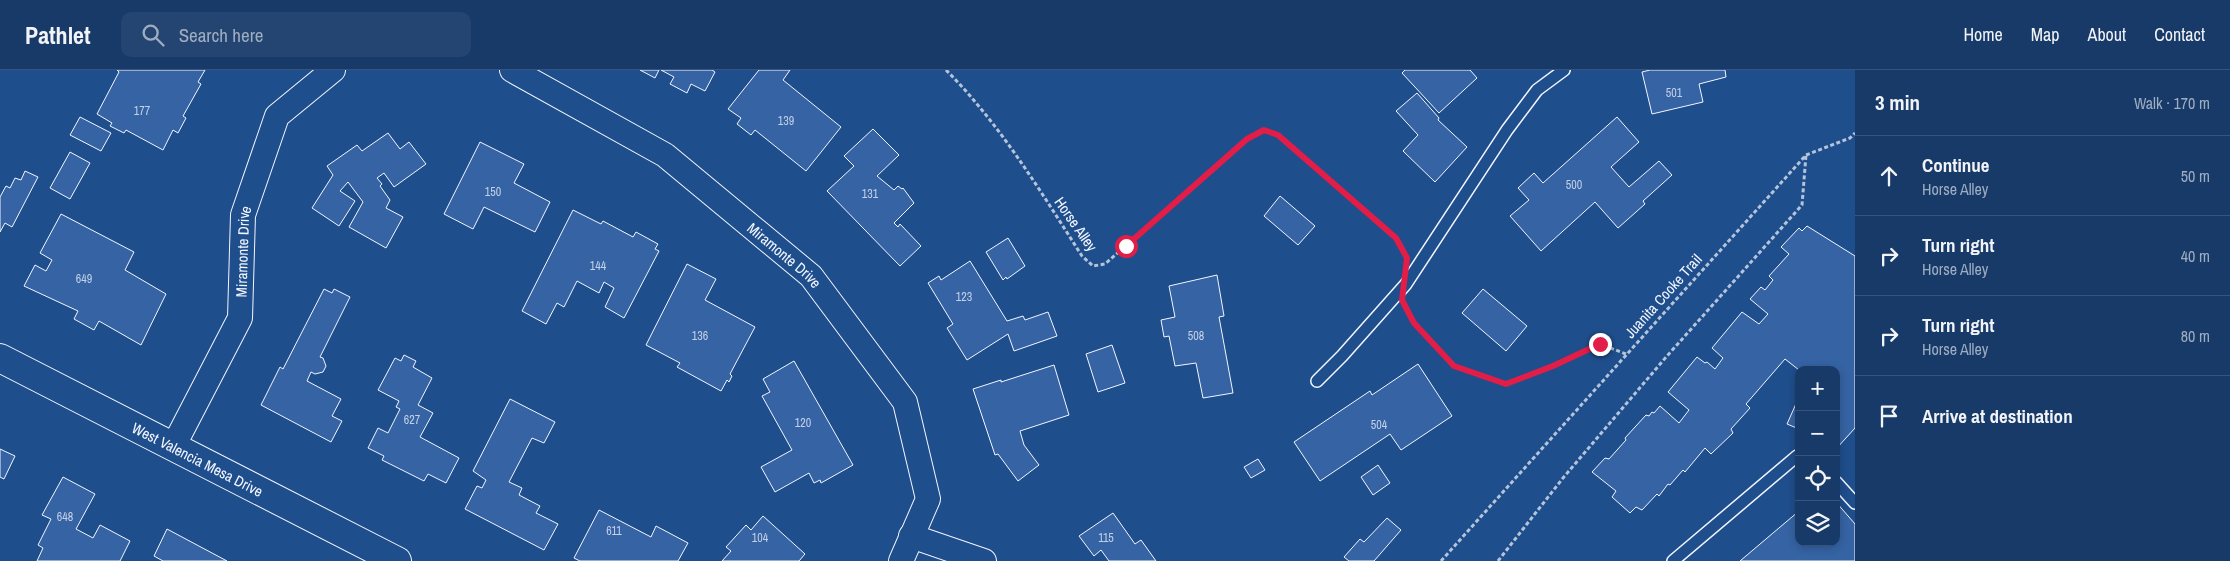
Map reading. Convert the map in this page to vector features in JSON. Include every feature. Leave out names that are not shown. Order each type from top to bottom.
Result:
[{"type":"street","name":"Miramonte Drive","points":[[173,448],[240,318],[243,215],[277,116],[334,70]]},
{"type":"street","name":"Miramonte Drive","points":[[512,70],[665,155],[811,276],[905,402],[928,499],[901,561]]},
{"type":"street","name":"West Valencia Mesa Drive","points":[[0,358],[397,561]]},
{"type":"street","points":[[911,536],[984,561]]},
{"type":"lane","points":[[1317,381],[1403,288],[1507,130],[1537,90],[1564,70]]},
{"type":"lane","points":[[1673,561],[1795,458]]},
{"type":"lane","points":[[1840,486],[1855,503]]},
{"type":"path","name":"Horse Alley","points":[[946,70],[966,90],[1028,174],[1082,256],[1093,266],[1105,264],[1247,139],[1264,130],[1278,135],[1396,238],[1407,258],[1402,300],[1414,323],[1454,366],[1506,384],[1553,366],[1600,344],[1626,354]]},
{"type":"path","name":"Juanita Cooke Trail","points":[[1441,561],[1806,155],[1850,138],[1855,133]]},
{"type":"path","points":[[1498,561],[1563,478],[1667,356],[1802,205],[1806,155]]},
{"type":"building","points":[[117,70],[205,70],[198,82],[201,84],[183,116],[186,118],[178,133],[173,130],[163,150],[126,130],[124,133],[110,126],[112,123],[97,114],[119,72]]},
{"type":"building","points":[[640,70],[659,70],[655,78]]},
{"type":"building","points":[[661,70],[712,70],[715,72],[705,91],[691,84],[687,93],[670,84],[674,77]]},
{"type":"building","points":[[759,70],[790,70],[783,80],[841,127],[806,171],[755,130],[751,135],[737,124],[741,118],[728,109]]},
{"type":"building","points":[[1405,70],[1470,70],[1477,78],[1439,113],[1402,73]]},
{"type":"building","points":[[1650,70],[1725,70],[1726,77],[1699,84],[1703,102],[1652,114],[1642,72]]},
{"type":"building","points":[[1417,93],[1439,118],[1438,120],[1467,147],[1435,182],[1403,151],[1418,135],[1396,111]]},
{"type":"building","points":[[80,117],[111,133],[101,151],[70,135]]},
{"type":"building","points":[[1617,117],[1639,142],[1611,167],[1629,187],[1659,161],[1672,175],[1643,201],[1645,204],[1618,228],[1595,202],[1541,251],[1510,216],[1529,200],[1518,188],[1534,173],[1543,183]]},
{"type":"building","points":[[873,129],[899,155],[877,176],[894,190],[898,186],[903,188],[914,203],[894,223],[898,227],[900,224],[921,246],[900,266],[827,191],[854,166],[844,156]]},
{"type":"building","points":[[388,133],[400,149],[409,142],[426,164],[394,187],[384,173],[377,178],[390,200],[386,208],[403,217],[386,248],[349,227],[363,202],[348,182],[340,191],[355,201],[339,226],[312,208],[333,175],[327,166],[357,145],[362,151]]},
{"type":"building","points":[[480,142],[524,164],[514,183],[550,202],[535,232],[484,207],[473,229],[444,214]]},
{"type":"building","points":[[70,152],[90,163],[70,199],[50,188]]},
{"type":"building","points":[[25,171],[38,177],[12,227],[5,223],[0,232],[0,197],[6,186],[10,188],[15,178],[21,180]]},
{"type":"building","points":[[1280,196],[1315,226],[1298,245],[1264,216]]},
{"type":"building","points":[[573,210],[601,224],[603,221],[633,237],[636,232],[658,244],[655,249],[659,251],[624,318],[605,307],[614,288],[604,282],[599,293],[577,281],[564,307],[557,303],[546,324],[522,311]]},
{"type":"building","points":[[61,214],[134,252],[125,270],[166,294],[141,345],[99,321],[94,330],[74,319],[78,311],[24,286],[35,265],[46,271],[52,260],[40,253]]},
{"type":"building","points":[[1807,226],[1855,256],[1855,428],[1840,445],[1840,366],[1795,367],[1785,359],[1746,404],[1750,408],[1731,429],[1733,433],[1711,454],[1705,448],[1685,472],[1683,470],[1670,485],[1668,484],[1659,496],[1657,494],[1642,510],[1636,507],[1630,513],[1612,497],[1616,491],[1592,472],[1605,458],[1609,459],[1646,415],[1649,416],[1652,412],[1654,413],[1660,406],[1679,423],[1689,410],[1668,392],[1697,357],[1715,369],[1723,358],[1712,348],[1742,312],[1759,324],[1768,314],[1750,299],[1761,287],[1765,290],[1773,280],[1769,276],[1789,254],[1781,247],[1799,228],[1802,231]]},
{"type":"building","points":[[1008,238],[1025,266],[1003,280],[986,252]]},
{"type":"building","points":[[970,261],[1007,321],[1023,316],[1025,320],[1048,312],[1057,336],[1014,351],[1008,334],[967,360],[947,328],[953,324],[928,283],[939,276],[941,280]]},
{"type":"building","points":[[687,264],[716,279],[705,300],[755,327],[730,374],[732,376],[729,382],[727,380],[721,391],[677,367],[680,363],[646,345]]},
{"type":"building","points":[[1217,275],[1224,316],[1219,317],[1233,393],[1203,398],[1196,363],[1175,366],[1169,336],[1164,337],[1161,320],[1175,317],[1169,286]]},
{"type":"building","points":[[324,289],[332,293],[334,289],[350,297],[320,357],[323,358],[326,366],[323,372],[315,374],[311,372],[307,381],[341,399],[332,416],[342,421],[331,442],[261,405],[280,367],[283,369]]},
{"type":"building","points":[[1483,289],[1527,326],[1506,351],[1462,313]]},
{"type":"building","points":[[1112,345],[1125,383],[1098,392],[1086,354]]},
{"type":"building","points":[[404,355],[416,361],[413,367],[432,378],[418,405],[433,413],[420,437],[459,458],[446,483],[428,474],[424,481],[382,460],[384,456],[368,448],[378,428],[388,433],[400,409],[396,407],[399,401],[378,390],[395,358],[401,361]]},
{"type":"building","points":[[794,361],[853,465],[821,483],[820,480],[814,483],[809,473],[775,492],[761,467],[792,450],[762,396],[770,392],[763,379]]},
{"type":"building","points":[[1418,364],[1452,416],[1401,450],[1390,434],[1320,481],[1294,442],[1370,391],[1372,395]]},
{"type":"building","points":[[1054,365],[1069,415],[1020,431],[1024,445],[1039,465],[1018,481],[998,454],[995,455],[973,389]]},
{"type":"building","points":[[510,399],[555,422],[544,443],[532,438],[509,482],[522,488],[519,495],[540,506],[536,513],[558,524],[544,550],[465,509],[477,486],[482,488],[486,480],[473,471]]},
{"type":"building","points":[[1795,406],[1795,427],[1787,424]]},
{"type":"building","points":[[0,449],[15,456],[4,479],[0,477]]},
{"type":"building","points":[[1258,459],[1265,470],[1251,478],[1244,467]]},
{"type":"building","points":[[1378,465],[1390,483],[1373,495],[1361,477]]},
{"type":"building","points":[[63,477],[95,494],[76,529],[93,538],[100,525],[130,541],[120,561],[37,561],[43,548],[38,545],[51,519],[42,515]]},
{"type":"building","points":[[1840,507],[1855,524],[1855,561],[1740,561],[1795,514],[1795,546],[1840,546]]},
{"type":"building","points":[[599,510],[651,537],[656,526],[688,543],[678,561],[580,561],[574,558]]},
{"type":"building","points":[[1113,513],[1135,544],[1141,540],[1156,561],[1109,561],[1101,550],[1094,556],[1079,536]]},
{"type":"building","points":[[763,516],[805,554],[799,561],[722,561],[731,551],[726,547],[746,525],[751,530]]},
{"type":"building","points":[[1387,518],[1401,530],[1374,561],[1349,561],[1344,557],[1360,539],[1364,542]]},
{"type":"building","points":[[167,529],[227,561],[163,561],[154,556]]},
{"type":"route","points":[[1126,246],[1247,139],[1264,130],[1278,135],[1396,238],[1407,258],[1402,300],[1414,323],[1454,366],[1506,384],[1553,366],[1600,344]]}]
